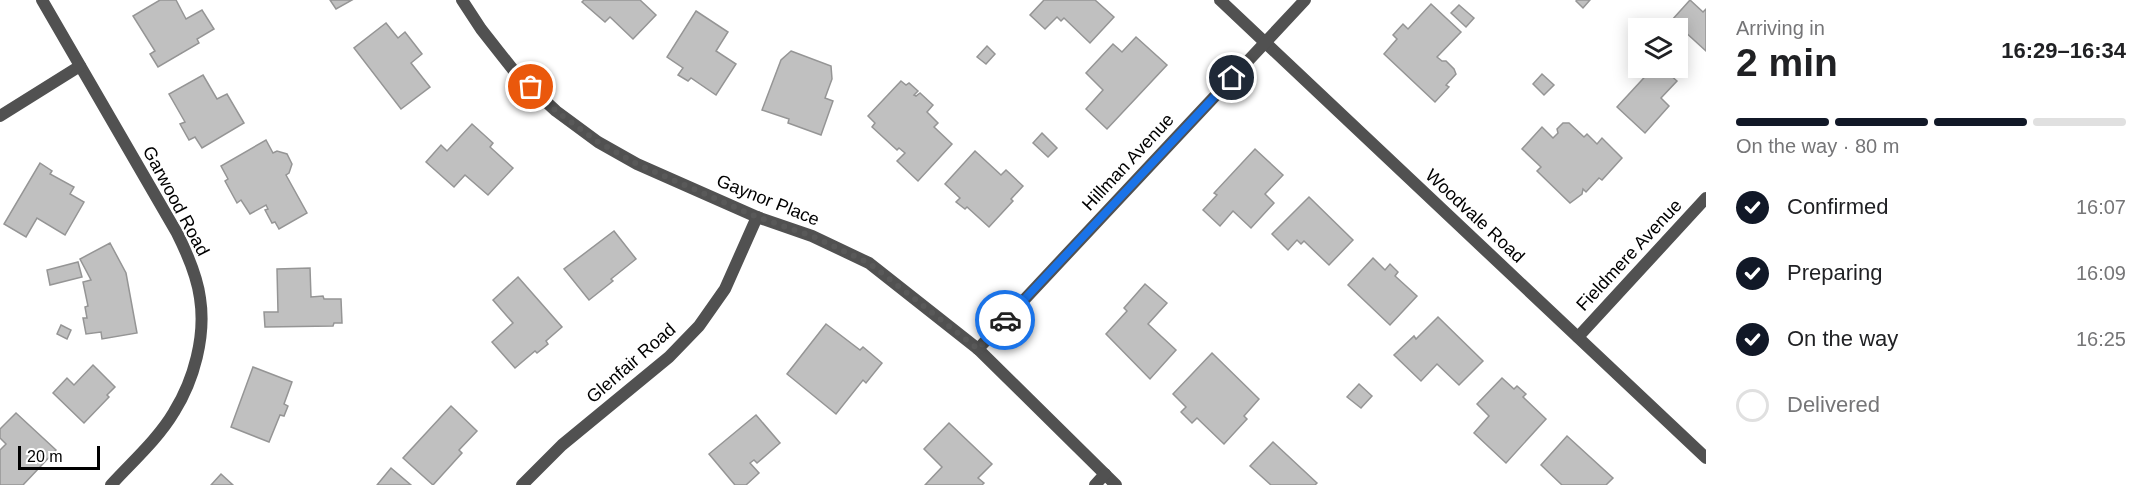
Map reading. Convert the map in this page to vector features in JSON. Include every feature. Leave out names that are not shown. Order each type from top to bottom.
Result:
[{"type":"street","name":"Garwood Road","points":[[42,0],[181,241],[188,256],[200,299],[200,341],[190,381],[174,413],[111,485]]},
{"type":"street","name":"Gaynor Place","points":[[462,0],[481,29],[518,75],[556,111],[581,130],[637,164],[757,217],[812,236],[869,263],[978,349],[1116,485]]},
{"type":"street","name":"Woodvale Road","points":[[1220,0],[1706,458]]},
{"type":"street","name":"Hillman Avenue","points":[[978,349],[1305,0]]},
{"type":"street","points":[[0,116],[80,66]]},
{"type":"street","name":"Fieldmere Avenue","points":[[1578,337],[1706,198]]},
{"type":"street","name":"Glenfair Road","points":[[522,485],[562,445],[669,357],[699,326],[725,289],[757,217]]},
{"type":"street","points":[[1095,485],[1105,474]]},
{"type":"building","points":[[160,0],[176,0],[186,19],[202,10],[214,29],[197,39],[199,43],[158,67],[150,54],[155,51],[133,16]]},
{"type":"building","points":[[330,0],[352,0],[336,9]]},
{"type":"building","points":[[584,0],[640,0],[656,15],[633,39],[610,17],[605,22],[582,2]]},
{"type":"building","points":[[1044,0],[1095,0],[1114,17],[1090,43],[1064,18],[1061,21],[1057,17],[1045,29],[1030,15]]},
{"type":"building","points":[[1577,0],[1590,0],[1583,8]]},
{"type":"building","points":[[1690,0],[1703,12],[1706,9],[1706,51],[1688,35],[1688,18],[1674,18]]},
{"type":"building","points":[[1431,4],[1461,32],[1437,57],[1446,61],[1456,74],[1446,85],[1449,87],[1435,102],[1384,54],[1397,39],[1393,35],[1403,24],[1408,29]]},
{"type":"building","points":[[1459,5],[1474,18],[1466,27],[1451,13]]},
{"type":"building","points":[[696,11],[728,32],[716,51],[736,64],[716,95],[691,78],[688,81],[678,75],[683,68],[667,57]]},
{"type":"building","points":[[386,23],[398,38],[405,32],[422,54],[411,63],[430,87],[401,109],[354,48]]},
{"type":"building","points":[[1136,37],[1167,65],[1107,129],[1086,109],[1103,90],[1086,73],[1113,44],[1122,52]]},
{"type":"building","points":[[987,46],[995,54],[986,64],[977,57]]},
{"type":"building","points":[[791,51],[831,66],[832,79],[825,98],[833,101],[821,135],[788,123],[789,119],[762,110],[781,60]]},
{"type":"building","points":[[1542,74],[1554,85],[1544,95],[1533,84]]},
{"type":"building","points":[[203,75],[217,99],[227,94],[244,123],[202,148],[195,137],[189,140],[180,124],[185,122],[169,94]]},
{"type":"building","points":[[1644,78],[1674,78],[1677,81],[1661,98],[1669,106],[1645,133],[1617,107]]},
{"type":"building","points":[[901,81],[906,85],[909,83],[918,91],[914,95],[920,93],[933,105],[927,112],[938,123],[934,127],[952,144],[918,181],[897,161],[905,153],[899,148],[897,150],[872,127],[875,123],[868,116]]},
{"type":"building","points":[[1563,123],[1569,123],[1584,137],[1587,134],[1597,144],[1602,138],[1622,158],[1602,180],[1599,178],[1586,192],[1583,189],[1582,194],[1570,203],[1537,171],[1541,167],[1522,149],[1542,127],[1553,138]]},
{"type":"building","points":[[472,124],[493,143],[490,147],[513,168],[488,195],[465,175],[454,187],[426,162],[441,145],[447,151]]},
{"type":"building","points":[[1042,133],[1057,148],[1048,157],[1033,143]]},
{"type":"building","points":[[266,140],[273,153],[277,151],[287,154],[292,164],[286,175],[307,213],[279,229],[275,222],[272,223],[265,210],[268,209],[266,205],[250,214],[241,200],[237,203],[225,181],[228,179],[221,166]]},
{"type":"building","points":[[1255,149],[1283,175],[1265,194],[1274,203],[1251,228],[1233,211],[1220,226],[1203,210],[1217,195],[1214,193]]},
{"type":"building","points":[[975,151],[1001,175],[1006,170],[1023,186],[1011,199],[1013,201],[989,227],[967,207],[965,209],[956,202],[960,198],[945,184]]},
{"type":"building","points":[[40,163],[52,171],[50,174],[74,187],[70,194],[84,202],[65,235],[37,218],[26,237],[4,224]]},
{"type":"building","points":[[1309,197],[1353,240],[1329,265],[1304,241],[1301,244],[1297,240],[1288,250],[1272,234]]},
{"type":"building","points":[[614,231],[636,259],[589,300],[564,269]]},
{"type":"building","points":[[110,243],[126,273],[137,333],[102,339],[101,332],[86,334],[83,318],[87,318],[85,307],[88,306],[83,282],[91,280],[80,259]]},
{"type":"building","points":[[1373,258],[1385,270],[1390,264],[1398,272],[1395,276],[1417,296],[1390,325],[1348,285]]},
{"type":"building","points":[[78,262],[82,277],[50,285],[47,270]]},
{"type":"building","points":[[310,268],[311,297],[341,299],[342,323],[334,323],[333,326],[265,327],[264,312],[278,312],[277,269]]},
{"type":"building","points":[[518,277],[562,327],[546,341],[548,344],[537,353],[535,351],[515,368],[492,342],[513,323],[493,300]]},
{"type":"building","points":[[1145,284],[1167,303],[1148,324],[1176,350],[1150,379],[1106,334],[1127,311],[1124,308]]},
{"type":"building","points":[[1438,317],[1483,361],[1459,385],[1437,364],[1421,381],[1394,355],[1414,336],[1416,339]]},
{"type":"building","points":[[826,324],[860,350],[863,347],[882,363],[866,383],[863,380],[836,414],[787,374]]},
{"type":"building","points":[[61,325],[71,330],[67,339],[57,334]]},
{"type":"building","points":[[1212,353],[1259,399],[1244,416],[1247,419],[1224,444],[1197,418],[1192,423],[1181,412],[1186,407],[1173,394]]},
{"type":"building","points":[[93,365],[115,387],[107,395],[109,397],[84,423],[53,393],[67,378],[74,385]]},
{"type":"building","points":[[253,367],[292,382],[284,404],[288,406],[284,416],[280,415],[269,442],[231,427]]},
{"type":"building","points":[[1502,378],[1514,389],[1517,386],[1526,394],[1523,397],[1546,419],[1506,463],[1474,433],[1489,416],[1477,404]]},
{"type":"building","points":[[1359,384],[1372,396],[1361,408],[1347,397]]},
{"type":"building","points":[[451,406],[477,431],[459,450],[462,453],[433,485],[403,458]]},
{"type":"building","points":[[16,413],[56,450],[23,485],[0,485],[0,450],[6,444],[0,438],[0,429]]},
{"type":"building","points":[[756,415],[780,443],[757,463],[754,460],[750,463],[759,473],[746,485],[735,485],[709,454]]},
{"type":"building","points":[[949,423],[992,464],[978,478],[984,483],[982,485],[925,485],[942,467],[924,449]]},
{"type":"building","points":[[1567,436],[1613,478],[1606,485],[1562,485],[1541,465]]},
{"type":"building","points":[[1273,442],[1317,483],[1315,485],[1271,485],[1250,466]]},
{"type":"building","points":[[391,468],[411,485],[377,485]]},
{"type":"building","points":[[221,474],[233,485],[211,485]]},
{"type":"way so far","points":[[531,87],[556,111],[598,142],[637,164],[757,217],[812,236],[869,263],[978,349],[1005,320]]},
{"type":"route","points":[[1005,320],[1232,78]]}]
